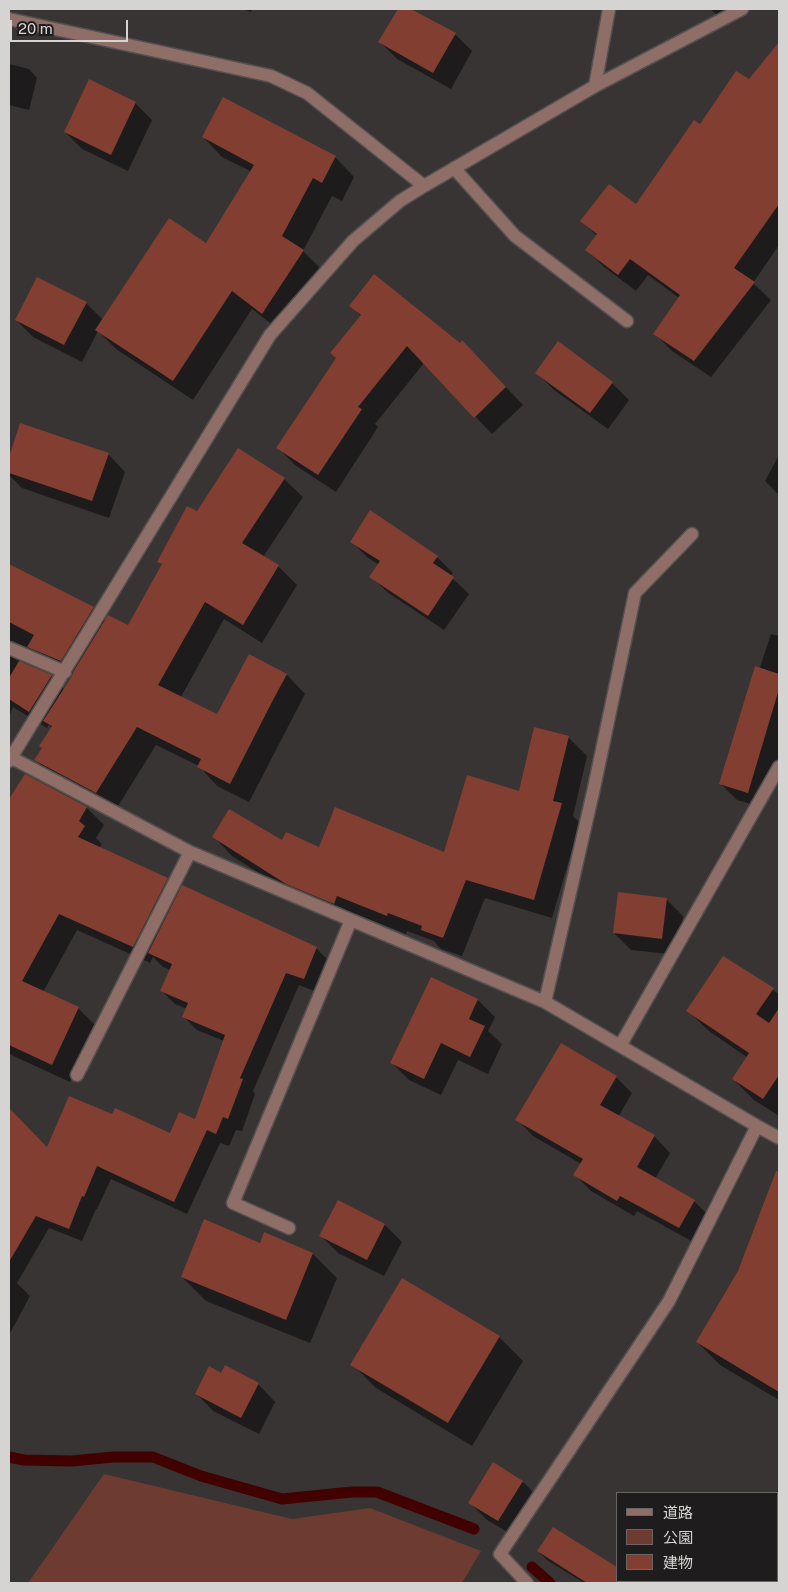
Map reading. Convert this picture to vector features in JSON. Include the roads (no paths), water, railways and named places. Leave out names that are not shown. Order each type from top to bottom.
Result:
[{"type":"street","points":[[596,86],[609,9]]},
{"type":"street","points":[[742,9],[596,86],[454,168],[400,201],[353,241],[270,335],[10,760],[190,852],[545,1002],[779,1138]]},
{"type":"street","points":[[9,19],[271,76],[307,93],[424,186]]},
{"type":"street","points":[[454,168],[515,236],[627,321]]},
{"type":"street","points":[[545,1002],[594,788],[635,593],[692,534]]},
{"type":"street","points":[[9,648],[64,672]]},
{"type":"street","points":[[620,1046],[779,767]]},
{"type":"street","points":[[77,1075],[190,852]]},
{"type":"street","points":[[289,1228],[233,1203],[351,920]]},
{"type":"street","points":[[527,1583],[500,1554],[669,1301],[757,1126]]},
{"type":"waterway","points":[[9,1457],[24,1460],[72,1461],[113,1457],[153,1457],[201,1476],[282,1499],[352,1492],[377,1492],[474,1529]]},
{"type":"waterway","points":[[532,1567],[550,1583]]}]
